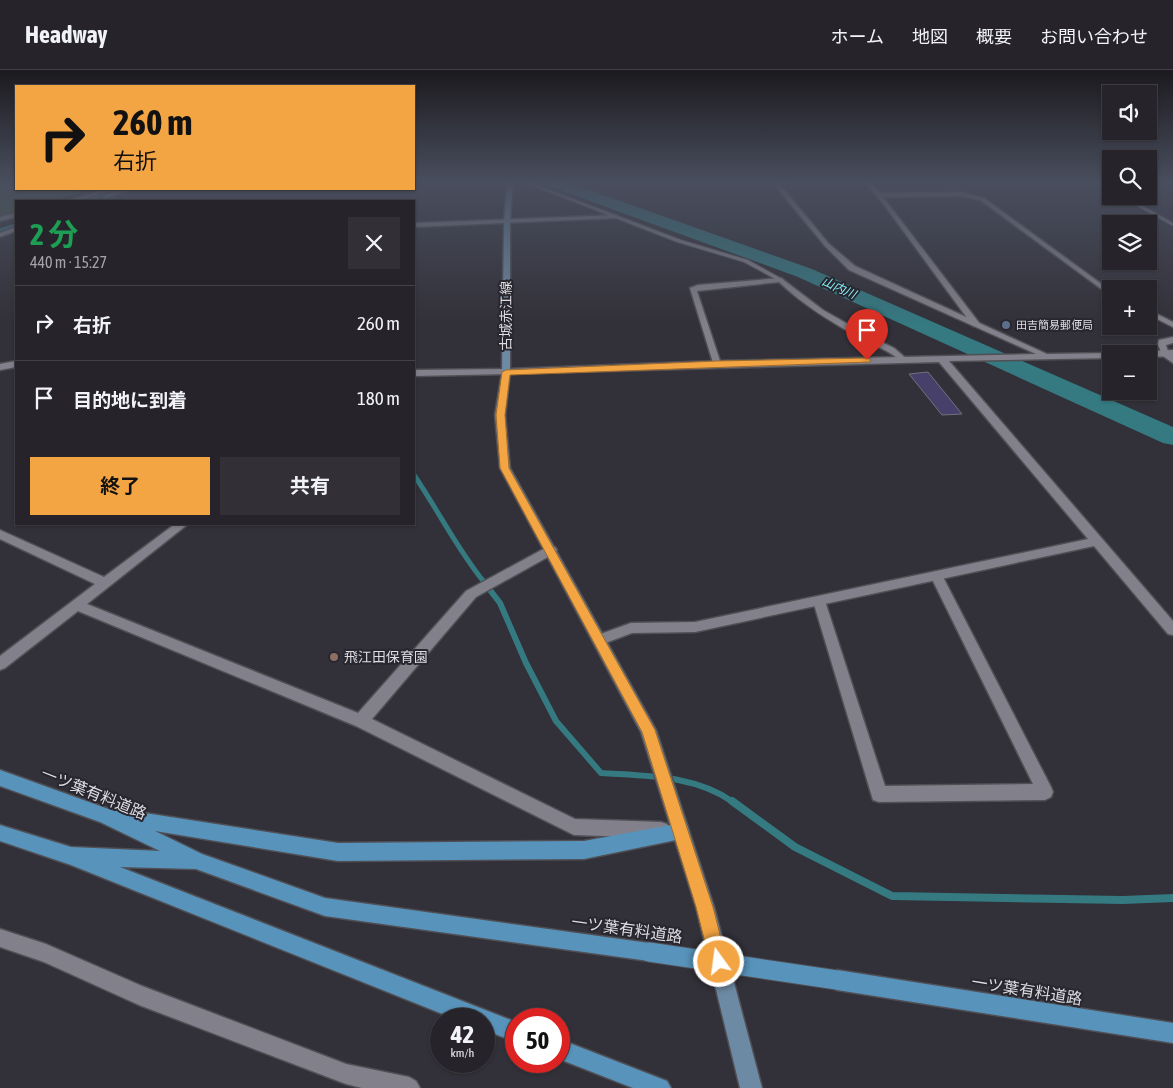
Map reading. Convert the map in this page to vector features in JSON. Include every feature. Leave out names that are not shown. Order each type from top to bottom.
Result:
[{"type":"main road","name":"古城赤江線","points":[[507,230],[506,372],[500,415],[505,468],[648,730],[705,907],[751,1088]]},
{"type":"main road","name":"一ツ葉有料道路","points":[[0,778],[104,815],[199,861],[325,907],[649,952],[1173,1033]]},
{"type":"main road","points":[[104,815],[338,852],[584,850],[681,831]]},
{"type":"main road","name":"一ツ葉有料道路","points":[[0,833],[70,856],[199,861]]},
{"type":"main road","points":[[70,856],[454,1008]]},
{"type":"main road","points":[[570,1053],[660,1088]]},
{"type":"street","points":[[814,230],[827,245],[852,268],[1049,357]]},
{"type":"street","points":[[904,230],[976,324]]},
{"type":"street","points":[[1023,230],[1102,287]]},
{"type":"street","points":[[0,235],[14,231]]},
{"type":"street","points":[[717,364],[693,290],[698,286],[781,280],[811,306],[866,338],[898,353],[904,360]]},
{"type":"street","points":[[1157,316],[1173,325]]},
{"type":"street","points":[[1173,340],[1162,342],[1173,360]]},
{"type":"street","points":[[415,373],[1102,355]]},
{"type":"street","points":[[942,359],[1171,624]]},
{"type":"street","points":[[0,367],[15,364]]},
{"type":"street","points":[[0,664],[181,525]]},
{"type":"street","points":[[0,534],[104,583]]},
{"type":"street","points":[[600,640],[631,628],[695,627],[937,577],[1098,541]]},
{"type":"street","points":[[362,721],[471,594],[551,550]]},
{"type":"street","points":[[819,601],[879,794],[1045,792],[937,577]]},
{"type":"street","points":[[75,605],[362,721],[574,827],[681,831]]},
{"type":"street","points":[[0,938],[46,953],[140,995],[346,1074],[409,1088]]},
{"type":"lane","points":[[649,230],[679,241],[746,261],[781,280]]},
{"type":"building","points":[[928,372],[962,414],[942,415],[909,374]]},
{"type":"waterway","name":"山内川","points":[[684,230],[805,273],[1173,437]]},
{"type":"waterway","points":[[415,477],[465,556],[484,582]]},
{"type":"waterway","points":[[483,581],[500,603],[526,663],[556,721],[601,773],[670,778],[703,786],[733,802]]},
{"type":"waterway","points":[[732,801],[795,847],[892,896],[1123,900],[1173,898]]},
{"type":"place","name":"田吉簡易郵便局","points":[[1006,325]]},
{"type":"place","name":"飛江田保育園","points":[[334,657]]},
{"type":"route","points":[[719,962],[705,907],[648,730],[505,468],[500,415],[506,372],[867,360]]}]
